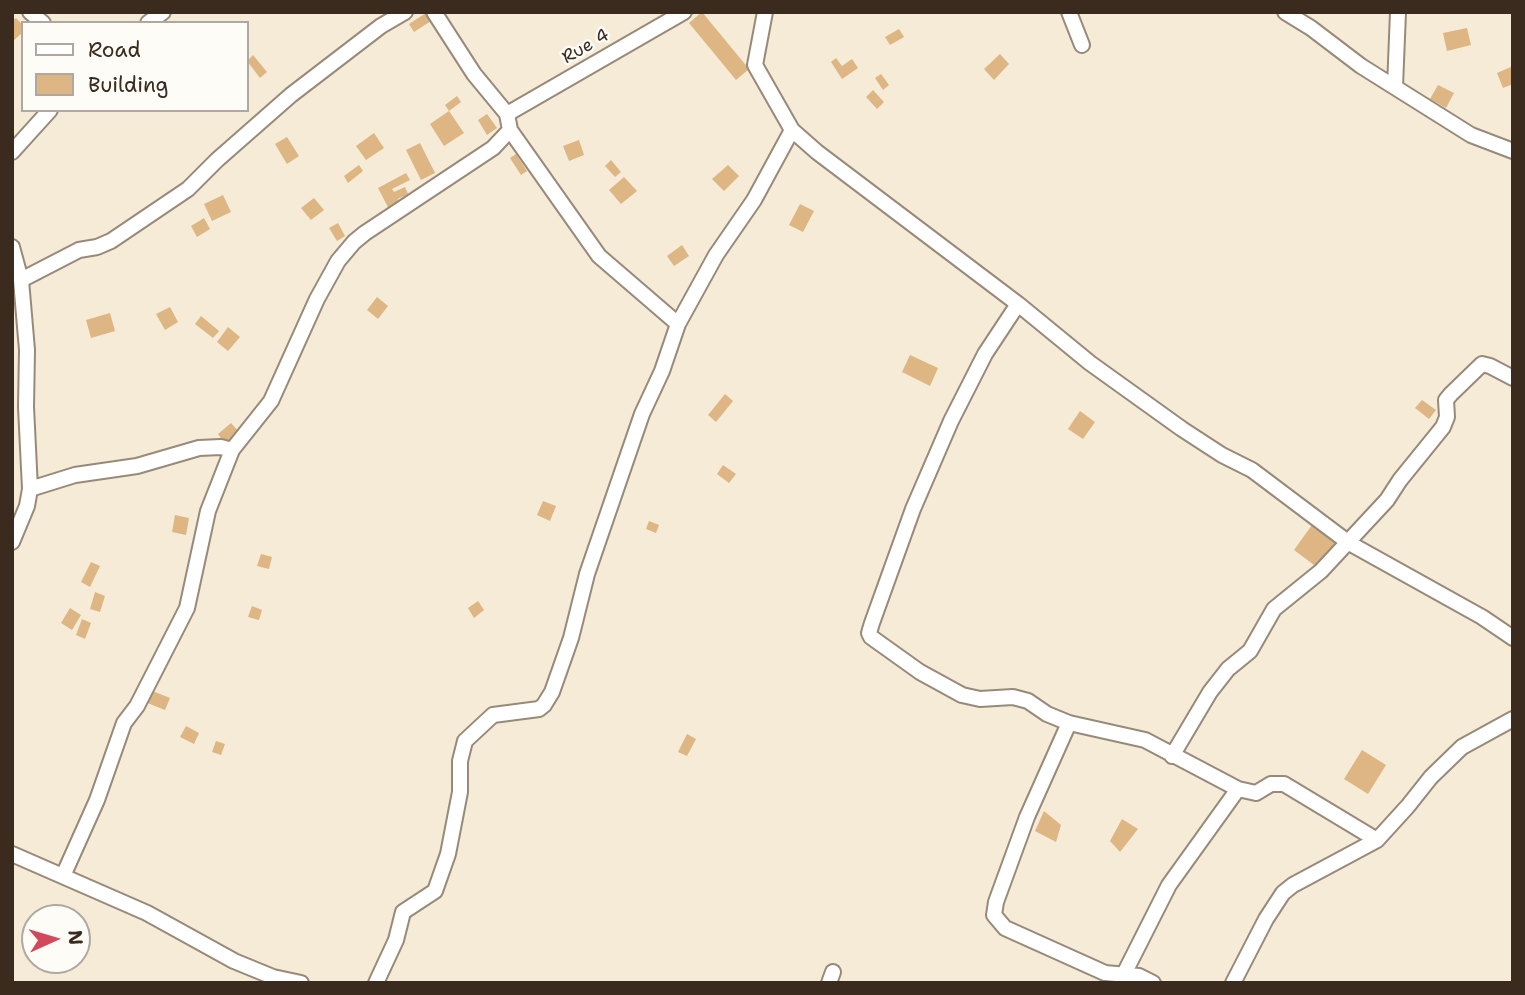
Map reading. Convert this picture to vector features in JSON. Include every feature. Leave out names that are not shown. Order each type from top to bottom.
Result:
[{"type":"street","points":[[21,280],[79,250],[111,241],[188,189],[290,95],[381,26],[405,12]]},
{"type":"street","points":[[434,12],[474,74],[507,114],[510,131],[599,256],[678,324]]},
{"type":"street","name":"Rue 4","points":[[507,114],[684,12]]},
{"type":"street","points":[[765,12],[755,65],[792,130],[842,173],[1018,304],[1090,363],[1182,429],[1259,476],[1349,542],[1482,617],[1513,638]]},
{"type":"street","points":[[1069,12],[1082,45]]},
{"type":"street","points":[[1285,12],[1471,135],[1513,151]]},
{"type":"street","points":[[1395,87],[1398,12]]},
{"type":"street","points":[[12,152],[48,112]]},
{"type":"street","points":[[376,983],[396,940],[403,912],[435,891],[449,854],[460,792],[460,761],[465,741],[493,715],[538,709],[552,692],[571,638],[587,574],[642,414],[662,371],[678,324],[716,255],[754,200],[792,130]]},
{"type":"street","points":[[63,876],[97,800],[124,723],[137,706],[190,600],[208,511],[232,450],[271,401],[317,299],[338,261],[354,242],[499,144],[510,131]]},
{"type":"street","points":[[12,247],[21,280],[27,350],[26,407],[30,489],[27,506],[12,542]]},
{"type":"street","points":[[1018,304],[985,354],[951,421],[913,509],[869,633],[871,637],[920,672],[962,695],[980,699],[1013,697],[1028,701],[1047,714],[1069,723],[1145,740],[1238,789],[1256,793],[1271,784],[1284,784],[1377,840]]},
{"type":"street","points":[[1172,756],[1210,692],[1228,669],[1250,651],[1274,609],[1321,571],[1387,500],[1443,427],[1447,416],[1446,400],[1451,394],[1482,364],[1513,378]]},
{"type":"street","points":[[30,489],[75,475],[138,466],[199,448],[221,447],[232,450]]},
{"type":"street","points":[[1233,983],[1266,919],[1283,893],[1300,881],[1377,840],[1431,777],[1462,747],[1513,719]]},
{"type":"street","points":[[1069,723],[1027,817],[996,902],[994,915],[1005,928],[1105,973],[1139,976],[1153,983]]},
{"type":"street","points":[[1124,974],[1169,885],[1238,789]]},
{"type":"street","points":[[12,853],[147,913],[234,961],[273,977],[301,983]]},
{"type":"building","points":[[702,12],[749,69],[736,80],[689,23]]},
{"type":"building","points":[[426,13],[431,21],[414,32],[409,24]]},
{"type":"building","points":[[16,18],[21,23],[21,34],[12,42],[12,21]]},
{"type":"building","points":[[1467,28],[1471,45],[1447,51],[1443,33]]},
{"type":"building","points":[[899,29],[904,37],[890,45],[885,37]]},
{"type":"building","points":[[1000,54],[1009,64],[994,80],[984,69]]},
{"type":"building","points":[[253,55],[267,72],[260,78],[248,60]]},
{"type":"building","points":[[836,58],[842,66],[852,59],[858,68],[842,79],[831,62]]},
{"type":"building","points":[[1511,67],[1513,84],[1503,88],[1497,73]]},
{"type":"building","points":[[881,74],[889,85],[883,90],[875,78]]},
{"type":"building","points":[[1438,85],[1454,93],[1446,108],[1430,99]]},
{"type":"building","points":[[873,90],[884,102],[877,109],[866,97]]},
{"type":"building","points":[[457,96],[461,102],[449,111],[445,105]]},
{"type":"building","points":[[449,111],[464,133],[444,146],[430,124]]},
{"type":"building","points":[[487,114],[497,128],[487,135],[478,120]]},
{"type":"building","points":[[374,133],[384,148],[366,160],[356,146]]},
{"type":"building","points":[[287,137],[299,156],[287,164],[275,144]]},
{"type":"building","points":[[579,140],[584,155],[569,161],[563,146]]},
{"type":"building","points":[[420,143],[435,173],[421,180],[406,150]]},
{"type":"building","points":[[516,154],[527,171],[521,175],[510,158]]},
{"type":"building","points":[[611,160],[621,172],[615,177],[605,166]]},
{"type":"building","points":[[359,165],[363,171],[348,183],[344,176]]},
{"type":"building","points":[[728,165],[739,176],[724,191],[712,179]]},
{"type":"building","points":[[406,173],[410,180],[392,189],[394,192],[405,187],[408,194],[398,199],[402,206],[390,211],[378,188]]},
{"type":"building","points":[[624,177],[637,191],[621,204],[609,190]]},
{"type":"building","points":[[223,195],[231,212],[212,221],[204,204]]},
{"type":"building","points":[[314,198],[324,210],[311,220],[301,208]]},
{"type":"building","points":[[800,204],[814,211],[803,232],[789,225]]},
{"type":"building","points":[[204,218],[210,229],[197,237],[191,226]]},
{"type":"building","points":[[338,223],[345,236],[337,241],[329,228]]},
{"type":"building","points":[[682,245],[689,256],[674,266],[667,256]]},
{"type":"building","points":[[377,297],[388,306],[378,319],[367,310]]},
{"type":"building","points":[[170,307],[178,322],[165,330],[156,314]]},
{"type":"building","points":[[110,313],[115,331],[91,338],[86,320]]},
{"type":"building","points":[[201,316],[219,331],[213,338],[195,324]]},
{"type":"building","points":[[228,327],[240,337],[228,351],[217,342]]},
{"type":"building","points":[[910,355],[938,368],[930,386],[902,372]]},
{"type":"building","points":[[725,394],[733,401],[716,422],[708,415]]},
{"type":"building","points":[[1422,400],[1436,410],[1429,419],[1415,408]]},
{"type":"building","points":[[1080,411],[1095,422],[1083,439],[1068,429]]},
{"type":"building","points":[[231,423],[239,432],[225,444],[218,434]]},
{"type":"building","points":[[723,465],[736,474],[729,483],[717,474]]},
{"type":"building","points":[[543,501],[556,506],[550,521],[537,515]]},
{"type":"building","points":[[175,515],[189,518],[186,535],[172,532]]},
{"type":"building","points":[[649,521],[659,525],[656,533],[646,529]]},
{"type":"building","points":[[1312,525],[1336,543],[1318,568],[1294,550]]},
{"type":"building","points":[[261,554],[272,557],[269,569],[257,566]]},
{"type":"building","points":[[91,562],[100,566],[90,587],[81,582]]},
{"type":"building","points":[[95,592],[105,596],[100,612],[90,609]]},
{"type":"building","points":[[478,601],[484,610],[474,618],[468,608]]},
{"type":"building","points":[[252,606],[262,610],[259,620],[248,617]]},
{"type":"building","points":[[70,608],[81,615],[72,630],[61,623]]},
{"type":"building","points":[[82,619],[91,623],[85,639],[76,635]]},
{"type":"building","points":[[150,690],[170,698],[165,710],[145,702]]},
{"type":"building","points":[[186,726],[199,733],[194,744],[180,737]]},
{"type":"building","points":[[687,734],[696,739],[687,756],[678,752]]},
{"type":"building","points":[[216,741],[225,744],[221,755],[212,752]]},
{"type":"building","points":[[1362,750],[1386,765],[1368,794],[1344,779]]},
{"type":"building","points":[[1044,811],[1061,825],[1056,842],[1035,831]]},
{"type":"building","points":[[1122,819],[1138,829],[1120,852],[1110,841]]}]
